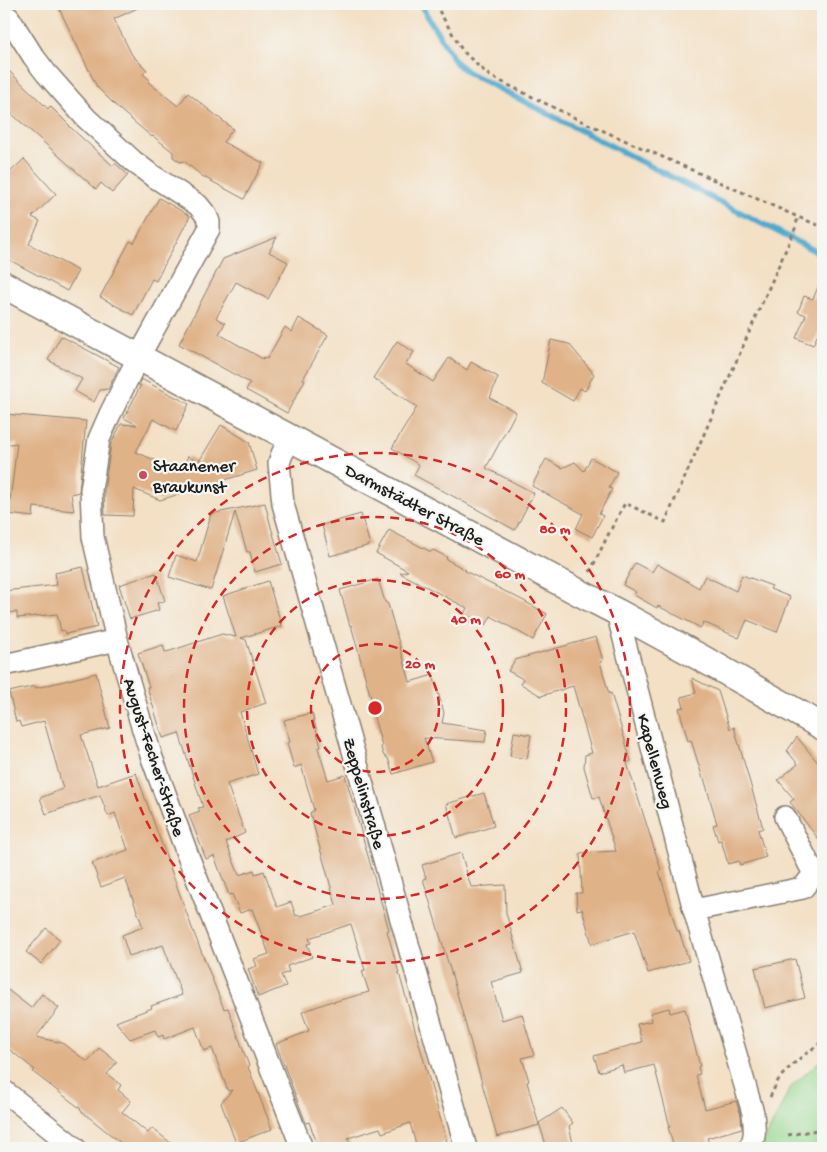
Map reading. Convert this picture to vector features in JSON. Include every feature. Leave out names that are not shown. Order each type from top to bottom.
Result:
[{"type":"street","name":"August-Fecher-Straße","points":[[4,20],[9,18],[46,73],[86,118],[132,161],[198,205],[209,222],[209,229],[138,358],[99,439],[91,490],[93,537],[117,640],[146,740],[182,840],[302,1148]]},
{"type":"street","name":"Darmstädter Straße","points":[[4,286],[617,612],[823,727]]},
{"type":"street","name":"Zeppelinstraße","points":[[291,438],[279,463],[284,504],[466,1148]]},
{"type":"street","name":"Kapellenweg","points":[[617,612],[694,910],[753,1113],[755,1129],[752,1143]]},
{"type":"street","points":[[4,665],[117,640]]},
{"type":"street","points":[[694,910],[803,888],[814,874],[785,817]]},
{"type":"street","points":[[4,1091],[75,1148]]},
{"type":"path","points":[[435,4],[462,50],[490,76],[579,120],[823,228]]},
{"type":"path","points":[[580,593],[625,503],[666,522],[795,229],[798,218]]},
{"type":"path","points":[[768,1103],[779,1080],[801,1058],[823,1041]]},
{"type":"path","points":[[788,1135],[823,1129]]},
{"type":"green space","points":[[823,1058],[823,1148],[761,1148],[790,1088]]},
{"type":"building","points":[[57,4],[146,4],[114,19],[132,55],[147,70],[143,74],[150,80],[148,82],[178,106],[188,93],[233,129],[223,142],[263,163],[244,199],[202,176],[184,161],[180,162],[173,157],[173,152],[119,109],[97,87]]},
{"type":"building","points":[[4,66],[48,109],[50,106],[113,166],[115,163],[128,175],[112,193],[101,183],[96,189],[4,107]]},
{"type":"building","points":[[24,159],[56,194],[32,217],[40,221],[29,244],[78,271],[67,291],[4,257],[4,178]]},
{"type":"building","points":[[159,198],[190,216],[156,281],[152,279],[133,315],[100,297],[130,241],[134,243]]},
{"type":"building","points":[[277,237],[269,252],[288,262],[268,299],[236,282],[216,318],[225,323],[219,334],[263,359],[264,357],[267,359],[285,327],[292,332],[299,318],[328,335],[303,379],[305,380],[287,413],[246,390],[250,383],[179,344],[223,259]]},
{"type":"building","points":[[823,275],[823,323],[813,345],[796,338],[806,315],[798,312],[804,296],[813,299]]},
{"type":"building","points":[[61,336],[119,367],[108,389],[100,390],[94,402],[75,391],[82,379],[48,360]]},
{"type":"building","points":[[551,340],[569,344],[594,374],[585,391],[580,388],[573,401],[542,383]]},
{"type":"building","points":[[397,341],[414,352],[406,364],[433,382],[449,358],[467,370],[471,362],[498,377],[490,398],[516,412],[486,468],[534,493],[515,530],[414,475],[419,465],[392,448],[417,407],[373,378]]},
{"type":"building","points":[[141,379],[189,404],[176,431],[153,419],[136,452],[181,472],[188,456],[198,463],[221,425],[249,442],[257,470],[160,500],[134,489],[133,516],[105,515],[104,491],[111,444],[121,424],[137,425],[124,418],[141,385],[138,385]]},
{"type":"building","points":[[4,414],[86,421],[79,492],[71,494],[74,511],[34,507],[33,517],[8,514],[17,443],[4,445]]},
{"type":"building","points":[[591,458],[617,472],[609,488],[612,489],[599,514],[603,516],[592,537],[576,529],[583,514],[532,486],[546,459],[562,468],[575,462],[584,471]]},
{"type":"building","points":[[265,503],[282,564],[255,572],[250,552],[247,552],[235,512],[211,590],[169,577],[176,555],[197,562],[211,514]]},
{"type":"building","points":[[361,514],[370,545],[330,556],[322,525]]},
{"type":"building","points":[[389,530],[431,552],[433,550],[447,557],[446,559],[465,571],[547,614],[533,640],[491,616],[486,625],[464,614],[467,608],[400,573],[408,571],[376,553]]},
{"type":"building","points":[[635,563],[652,572],[657,564],[699,588],[705,576],[736,591],[742,575],[772,586],[770,589],[790,597],[777,632],[747,620],[739,638],[703,622],[701,628],[634,595],[636,592],[623,585]]},
{"type":"building","points":[[83,567],[97,627],[65,634],[64,630],[61,631],[57,614],[17,618],[17,612],[4,613],[4,591],[57,585],[55,573]]},
{"type":"building","points":[[156,573],[165,601],[157,603],[159,610],[130,619],[119,585]]},
{"type":"building","points":[[378,579],[385,602],[388,604],[410,682],[433,675],[444,713],[442,723],[487,730],[485,742],[424,738],[432,762],[393,774],[388,758],[384,756],[381,748],[370,703],[372,702],[340,590]]},
{"type":"building","points":[[268,581],[282,626],[241,638],[246,640],[266,703],[240,712],[258,774],[227,784],[245,833],[226,842],[239,875],[254,870],[255,874],[264,871],[277,907],[291,902],[296,916],[301,916],[336,905],[310,813],[314,810],[301,765],[294,768],[287,743],[290,742],[284,720],[312,713],[321,747],[318,748],[328,780],[345,775],[447,1142],[427,1148],[417,1148],[410,1123],[382,1133],[380,1128],[348,1138],[352,1148],[319,1148],[309,1122],[306,1123],[276,1044],[309,1031],[302,1012],[332,1001],[369,992],[362,971],[365,970],[351,924],[309,938],[311,943],[307,944],[312,957],[287,966],[289,972],[281,975],[286,986],[258,997],[248,969],[257,966],[254,959],[269,954],[252,909],[240,913],[232,894],[229,895],[214,856],[206,859],[189,815],[200,811],[198,808],[203,807],[179,733],[163,738],[147,687],[149,687],[138,653],[163,645],[165,652],[170,651],[222,634],[236,637],[223,596]]},
{"type":"building","points":[[596,637],[603,661],[600,662],[609,694],[611,693],[631,761],[627,763],[661,870],[659,871],[677,931],[679,931],[689,961],[648,973],[634,931],[592,944],[582,909],[577,910],[576,893],[582,893],[580,853],[616,851],[599,797],[593,798],[584,767],[585,755],[592,753],[573,686],[541,696],[521,684],[523,679],[508,671],[515,660]]},
{"type":"building","points":[[96,673],[110,728],[81,735],[98,786],[136,773],[192,928],[224,1009],[228,1008],[272,1129],[236,1143],[221,1103],[232,1090],[228,1091],[212,1048],[204,1051],[195,1027],[164,1039],[163,1035],[158,1037],[155,1030],[130,1039],[116,1022],[152,1008],[151,1006],[182,995],[163,945],[129,956],[122,935],[143,927],[125,878],[101,887],[92,863],[128,850],[115,813],[108,816],[100,795],[46,814],[40,798],[63,789],[44,721],[21,727],[19,721],[16,722],[9,692],[35,686],[36,688]]},
{"type":"building","points":[[692,678],[718,691],[730,729],[734,727],[763,828],[758,830],[766,857],[740,865],[739,861],[728,864],[721,840],[718,841],[713,825],[717,824],[704,778],[691,740],[688,741],[679,708],[684,707],[681,697],[696,693]]},
{"type":"building","points":[[514,732],[531,735],[527,759],[510,756]]},
{"type":"building","points":[[797,737],[823,769],[823,845],[790,802],[794,799],[778,780],[798,764],[787,751]]},
{"type":"building","points":[[484,793],[494,826],[456,838],[446,804]]},
{"type":"building","points":[[461,853],[471,887],[505,885],[506,913],[523,973],[491,982],[502,1020],[522,1014],[534,1055],[522,1058],[539,1125],[497,1137],[423,879],[426,878],[422,865]]},
{"type":"building","points":[[46,928],[60,940],[41,964],[26,952]]},
{"type":"building","points":[[795,959],[805,998],[765,1008],[755,968]]},
{"type":"building","points":[[4,987],[31,1008],[42,994],[59,1008],[36,1037],[62,1043],[88,1062],[99,1048],[107,1054],[117,1062],[107,1074],[121,1085],[118,1090],[131,1101],[122,1112],[148,1133],[152,1128],[177,1148],[127,1148],[33,1072],[35,1070],[4,1045]]},
{"type":"building","points":[[669,1008],[670,1013],[685,1009],[700,1066],[698,1067],[700,1074],[696,1075],[705,1109],[736,1101],[741,1115],[742,1128],[707,1138],[709,1143],[704,1145],[705,1148],[674,1148],[654,1065],[624,1073],[622,1065],[599,1072],[594,1056],[642,1042],[637,1024],[652,1021],[650,1013]]},
{"type":"building","points":[[562,1108],[573,1123],[569,1126],[574,1148],[547,1148],[539,1123]]},
{"type":"waterway","points":[[420,4],[456,63],[469,73],[823,255]]},
{"type":"place","name":"Staanemer Braukunst","points":[[143,475]]}]
